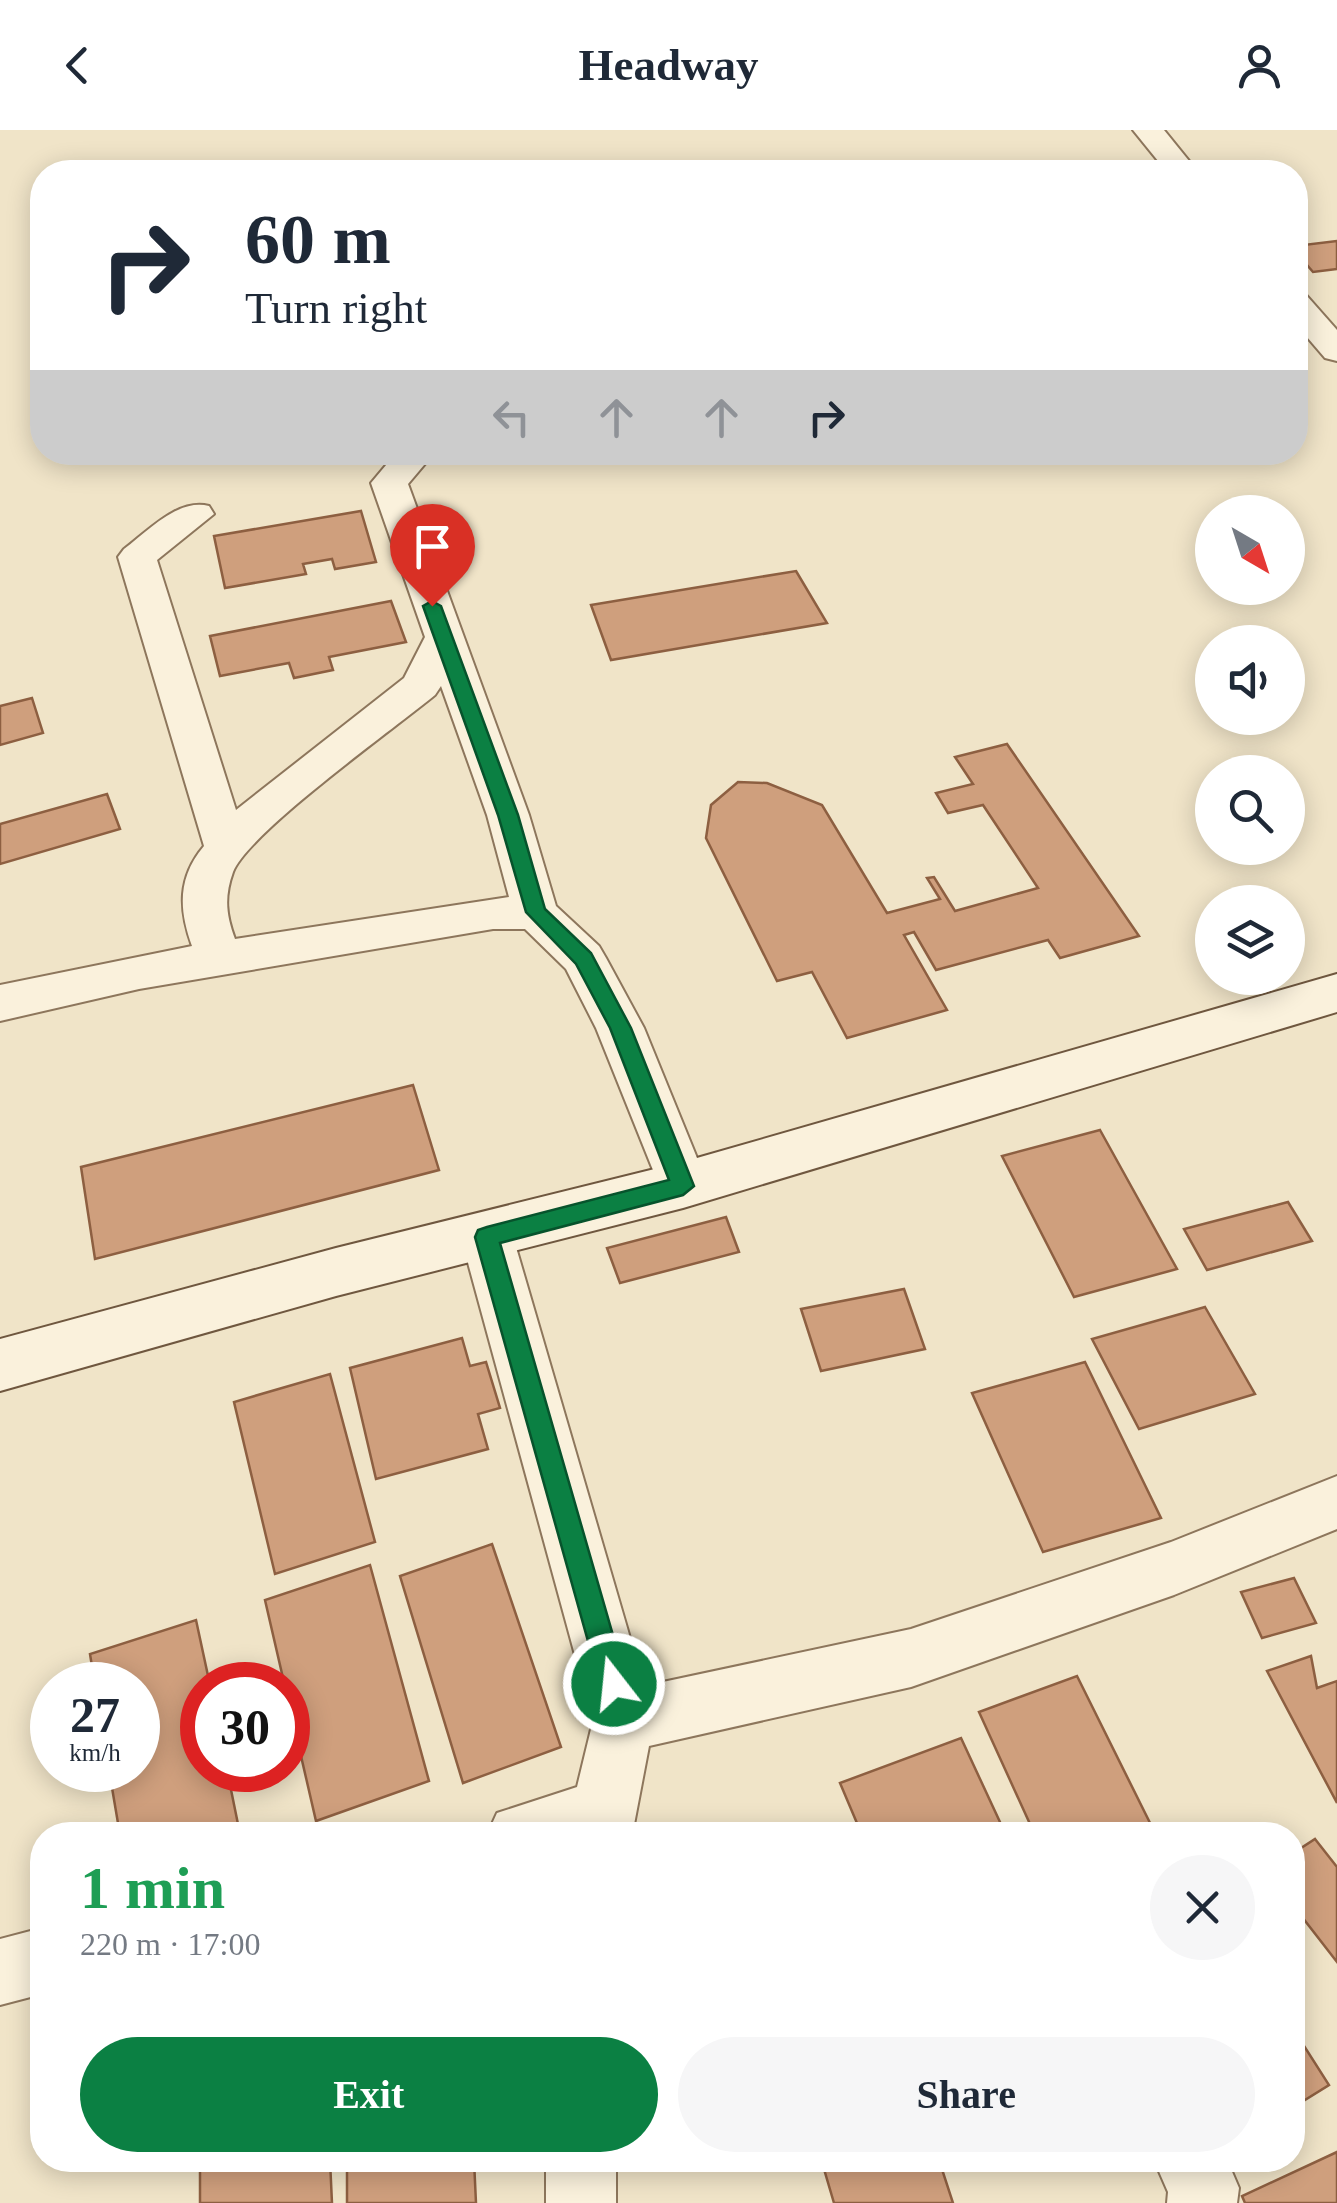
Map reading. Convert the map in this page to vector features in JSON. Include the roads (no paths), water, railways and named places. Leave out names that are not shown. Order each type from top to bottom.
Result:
[{"type":"main road","points":[[0,1365],[336,1272],[683,1186],[1337,993]]},
{"type":"street","points":[[1148,130],[1173,160]]},
{"type":"street","points":[[1308,317],[1337,352]]},
{"type":"street","points":[[406,465],[389,484],[508,815],[536,912],[583,958],[620,1028],[683,1186]]},
{"type":"street","points":[[196,514],[138,556],[226,847]]},
{"type":"street","points":[[219,959],[202,910],[202,896],[213,865],[248,823],[422,686],[443,640]]},
{"type":"street","points":[[0,1004],[139,972],[493,913],[536,912]]},
{"type":"street","points":[[487,1237],[624,1721],[601,1822]]},
{"type":"street","points":[[624,1721],[912,1658],[1332,1512]]},
{"type":"street","points":[[0,1972],[30,1964]]},
{"type":"street","points":[[581,2172],[581,2203]]},
{"type":"street","points":[[1195,2172],[1204,2188],[1202,2203]]}]
